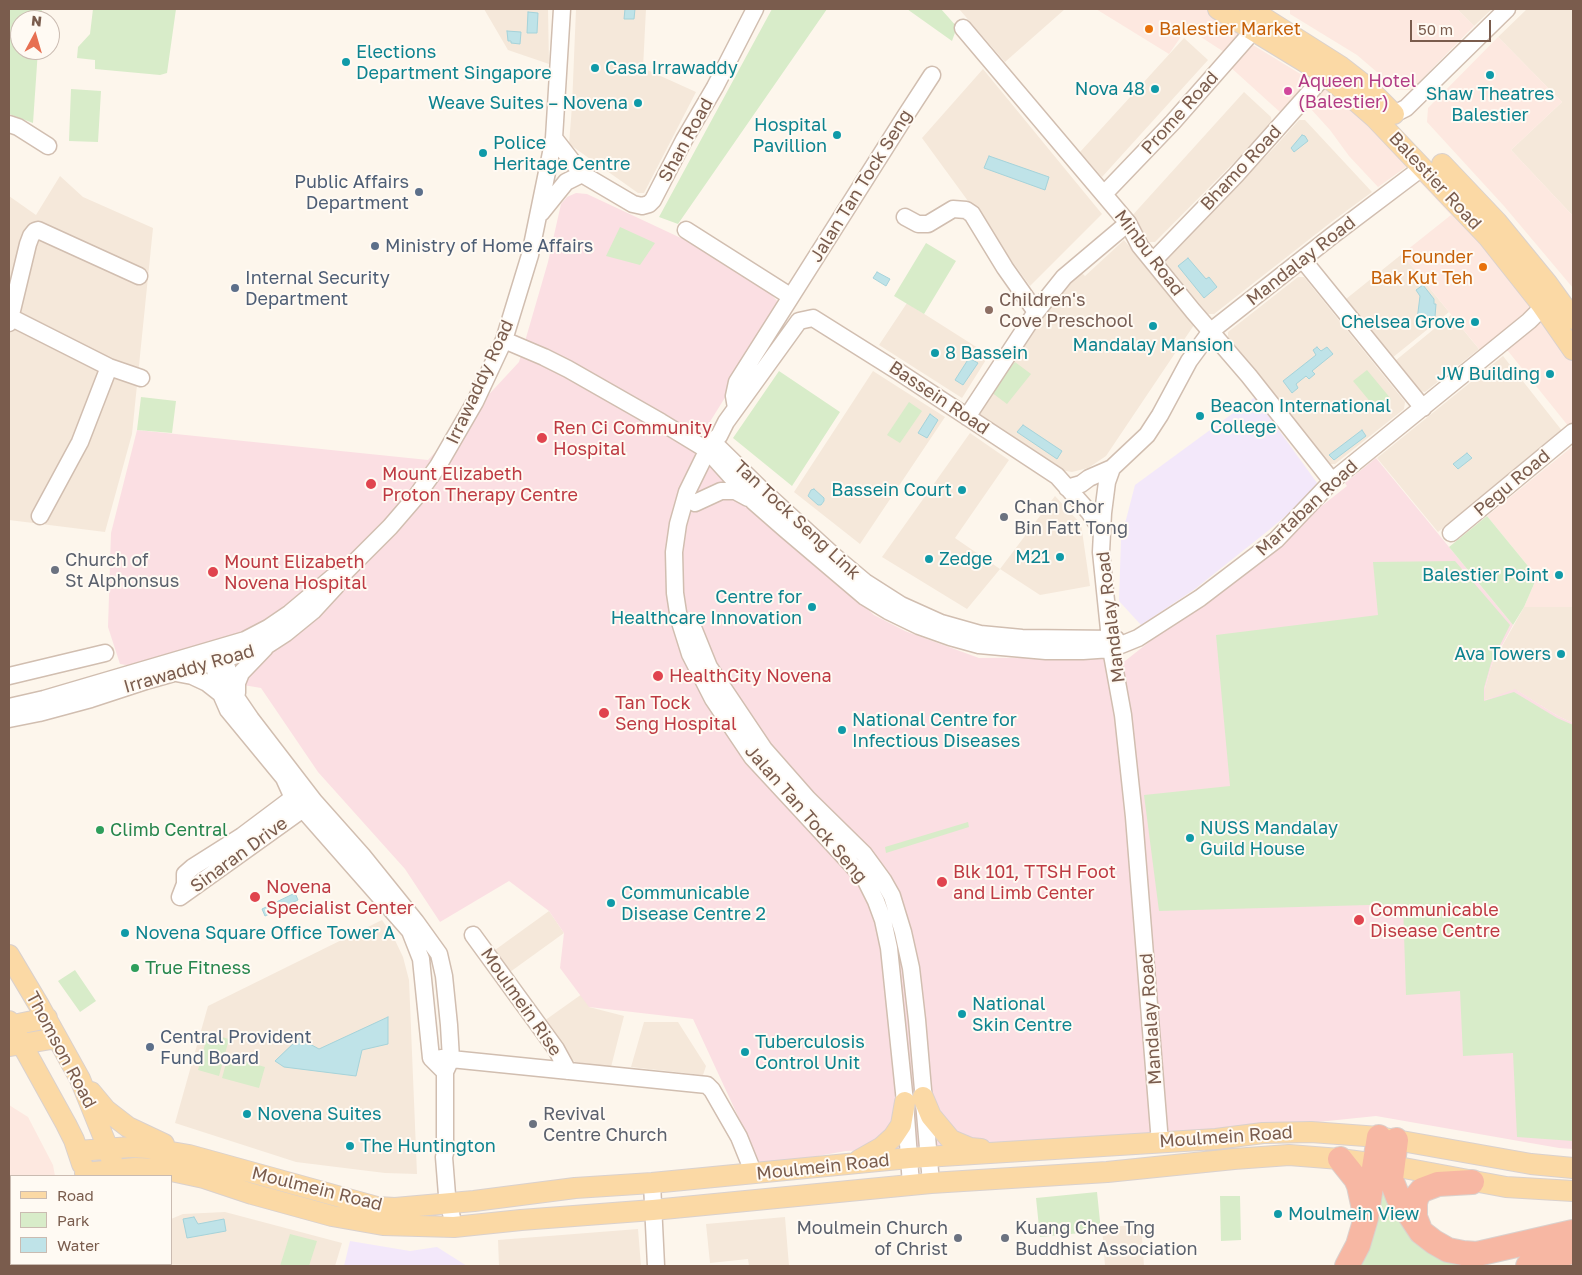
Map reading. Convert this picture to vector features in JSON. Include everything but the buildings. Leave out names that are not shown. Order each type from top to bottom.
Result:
[{"type":"highway","points":[[1347,1266],[1358,1245],[1384,1165],[1387,1139]]},
{"type":"highway","points":[[1340,1159],[1360,1186],[1366,1218]]},
{"type":"highway","points":[[1384,1165],[1393,1187],[1421,1232],[1448,1250],[1462,1254],[1478,1254],[1573,1232]]},
{"type":"highway","points":[[1421,1232],[1415,1217],[1415,1209],[1417,1196],[1422,1190],[1438,1184],[1472,1182]]},
{"type":"highway","points":[[1528,1266],[1573,1251]]},
{"type":"main road","name":"Balestier Road","points":[[1218,9],[1258,16],[1340,66],[1367,87],[1394,114]]},
{"type":"main road","name":"Balestier Road","points":[[1258,16],[1318,70],[1497,222],[1570,310]]},
{"type":"main road","name":"Balestier Road","points":[[1433,166],[1541,304],[1573,350]]},
{"type":"main road","name":"Thomson Road","points":[[9,955],[47,1018],[80,1079],[108,1149],[115,1173]]},
{"type":"main road","points":[[10,1024],[47,1018]]},
{"type":"main road","name":"Thomson Road","points":[[10,1024],[15,1045],[66,1124],[78,1151],[85,1175]]},
{"type":"main road","points":[[15,1045],[57,1038]]},
{"type":"main road","points":[[80,1079],[106,1110],[128,1127],[189,1155]]},
{"type":"main road","points":[[850,1164],[882,1147],[893,1137],[914,1099],[951,1140],[970,1148],[1006,1152]]},
{"type":"main road","name":"Moulmein Road","points":[[78,1151],[148,1148],[189,1155],[377,1207],[395,1208],[454,1203],[575,1188],[652,1183],[918,1158],[1216,1139],[1263,1132],[1341,1134],[1387,1139],[1531,1164],[1573,1168]]},
{"type":"main road","name":"Moulmein Road","points":[[85,1175],[115,1173],[135,1168],[162,1169],[204,1178],[252,1194],[332,1216],[383,1225],[454,1227],[931,1183],[1107,1172],[1289,1155],[1384,1165],[1436,1173],[1472,1182],[1534,1190],[1573,1191]]},
{"type":"main road","points":[[172,1186],[204,1178]]},
{"type":"street","name":"Irrawaddy Road","points":[[9,707],[217,655],[266,646],[286,633],[312,611],[336,586],[344,573],[402,514],[438,466],[475,402],[506,335],[530,256],[554,138],[562,9]]},
{"type":"street","name":"Shan Road","points":[[554,138],[582,174],[633,204],[642,206],[649,204],[653,200],[684,140],[715,87],[755,9]]},
{"type":"street","points":[[1394,114],[1406,108],[1507,9]]},
{"type":"street","name":"Prome Road","points":[[1104,194],[1173,122],[1258,16]]},
{"type":"street","name":"Minbu Road","points":[[964,28],[1104,194],[1128,224],[1140,246],[1249,376],[1332,481]]},
{"type":"street","name":"Bhamo Road","points":[[1153,261],[1236,174],[1318,83],[1320,78],[1318,70]]},
{"type":"street","name":"Jalan Tan Tock Seng","points":[[736,408],[734,396],[737,382],[790,296],[932,76]]},
{"type":"street","points":[[9,124],[18,127],[48,146]]},
{"type":"street","name":"Mandalay Road","points":[[1160,1143],[1134,818],[1123,715],[1111,644],[1101,552],[1107,482],[1112,468],[1147,435],[1189,361],[1211,331],[1303,260],[1433,166]]},
{"type":"street","points":[[540,214],[566,182],[582,174]]},
{"type":"street","points":[[905,217],[918,224],[928,224],[953,209],[966,210],[972,214],[1005,268],[1036,312]]},
{"type":"street","points":[[967,417],[1036,312],[1064,277],[1128,224]]},
{"type":"street","points":[[139,276],[38,230],[35,231],[28,244],[10,320],[108,366],[141,378]]},
{"type":"street","points":[[686,230],[790,296]]},
{"type":"street","points":[[1303,260],[1423,408]]},
{"type":"street","name":"Martaban Road","points":[[1111,644],[1138,638],[1200,598],[1276,540],[1332,481],[1529,321],[1538,312],[1541,304]]},
{"type":"street","name":"Jalan Tan Tock Seng","points":[[805,318],[799,321],[726,422],[687,492],[678,524],[674,552],[675,593],[679,619],[690,654],[714,699],[752,756],[866,879],[876,901],[889,948],[914,1099],[918,1158],[911,1185]]},
{"type":"street","name":"Bassein Road","points":[[805,318],[813,318],[1057,476],[1089,512],[1102,531]]},
{"type":"street","name":"Tan Tock Seng Link","points":[[506,335],[535,353],[568,369],[647,414],[714,446],[832,555],[865,582],[902,605],[941,623],[980,634],[1111,644]]},
{"type":"street","points":[[40,516],[80,442],[108,366]]},
{"type":"street","name":"Pegu Road","points":[[1451,533],[1573,432]]},
{"type":"street","name":"Jalan Tan Tock Seng","points":[[714,446],[687,526],[683,554],[683,580],[689,618],[709,667],[764,749],[808,800],[864,854],[892,896],[911,968],[917,1020],[914,1099]]},
{"type":"street","name":"Tan Tock Seng Link","points":[[714,446],[753,501]]},
{"type":"street","points":[[1067,488],[1081,484],[1089,478],[1112,468]]},
{"type":"street","name":"Bassein Road","points":[[1067,488],[1091,496],[1105,498]]},
{"type":"street","name":"Tan Tock Seng Link","points":[[695,504],[721,491],[734,491],[753,501],[865,597],[888,612],[950,637],[980,645],[1046,651],[1111,644]]},
{"type":"street","name":"Irrawaddy Road","points":[[9,719],[48,711],[174,673],[217,655],[268,628],[290,613],[329,579],[344,573]]},
{"type":"street","points":[[238,700],[238,677],[266,646]]},
{"type":"street","points":[[9,676],[106,653]]},
{"type":"street","name":"Sinaran Drive","points":[[217,655],[221,694],[228,710],[284,778],[362,855],[439,954],[444,976],[449,1025],[446,1153],[444,1157],[454,1203],[454,1227]]},
{"type":"street","name":"Sinaran Drive","points":[[217,655],[238,700],[290,772],[304,799],[410,931],[421,959],[432,1058]]},
{"type":"street","points":[[174,673],[192,676],[207,683],[221,694]]},
{"type":"street","name":"Sinaran Drive","points":[[304,799],[180,898],[185,884],[185,874],[192,867],[304,799]]},
{"type":"street","name":"Moulmein Rise","points":[[473,934],[556,1049],[568,1071]]},
{"type":"street","name":"Moulmein Rise","points":[[432,1058],[448,1066],[568,1071],[707,1085],[712,1090],[738,1137],[754,1174]]},
{"type":"street","name":"Jalan Tan Tock Seng","points":[[918,1158],[931,1183]]},
{"type":"street","points":[[652,1183],[656,1266]]},
{"type":"shaded area","points":[[484,9],[548,9],[549,64],[508,50]]},
{"type":"shaded area","points":[[576,9],[646,9],[643,68],[696,92],[644,193],[638,193],[569,144]]},
{"type":"shaded area","points":[[959,9],[1065,9],[1005,62]]},
{"type":"shaded area","points":[[1096,9],[1266,9],[1224,52],[1187,28],[1169,54]]},
{"type":"shaded area","points":[[1290,9],[1457,9],[1474,26],[1411,90],[1397,90],[1357,55],[1290,14]]},
{"type":"shaded area","points":[[1457,9],[1492,9],[1474,26]]},
{"type":"shaded area","points":[[1527,9],[1573,9],[1573,216],[1511,150],[1562,102],[1498,37]]},
{"type":"shaded area","points":[[1498,37],[1562,102],[1511,150],[1573,216],[1573,288],[1504,206],[1427,122],[1428,108]]},
{"type":"shaded area","name":"Nova 48","points":[[1184,38],[1208,60],[1102,177],[1080,152]]},
{"type":"shaded area","points":[[1253,45],[1325,89],[1346,105],[1573,314],[1573,423],[1569,427],[1508,351],[1479,349],[1402,254],[1451,215],[1406,167],[1378,187],[1349,156],[1330,130],[1310,108],[1281,113],[1228,65],[1246,46]]},
{"type":"shaded area","points":[[983,69],[1102,214],[1030,286],[922,138]]},
{"type":"shaded area","points":[[1244,92],[1271,117],[1272,124],[1155,242],[1149,242],[1130,218]]},
{"type":"shaded area","points":[[1299,120],[1305,120],[1372,192],[1214,314],[1208,314],[1166,263],[1166,256],[1273,149]]},
{"type":"shaded area","points":[[60,176],[83,197],[153,228],[132,434],[105,532],[9,520],[9,196],[36,215]]},
{"type":"shaded area","name":"HealthCity Novena","points":[[576,193],[587,194],[747,269],[782,306],[693,449],[874,615],[905,631],[979,658],[1088,657],[1125,661],[1347,486],[1345,483],[1376,458],[1513,625],[1492,664],[1485,688],[1485,700],[1515,689],[1558,716],[1573,723],[1573,1149],[1376,1116],[1145,1137],[846,1151],[761,1166],[693,1019],[589,1007],[560,968],[564,933],[549,911],[509,881],[440,922],[405,869],[318,772],[261,688],[120,664],[108,627],[111,533],[137,430],[428,460],[519,362],[548,262],[561,204],[567,197]]},
{"type":"shaded area","points":[[1124,240],[1194,325],[1106,456],[1088,468],[1072,472],[1060,470],[978,417],[1019,336],[1079,270],[1085,276]]},
{"type":"shaded area","points":[[1402,254],[1449,312],[1392,358],[1346,299]]},
{"type":"shaded area","points":[[1298,277],[1304,277],[1405,402],[1404,409],[1335,464],[1328,464],[1228,339],[1228,332]]},
{"type":"shaded area","points":[[907,303],[989,355],[962,398],[879,345]]},
{"type":"shaded area","points":[[1451,315],[1479,349],[1425,392],[1419,391],[1395,361]]},
{"type":"shaded area","points":[[1503,356],[1563,432],[1438,532],[1377,458]]},
{"type":"shaded area","points":[[873,371],[945,417],[860,544],[794,492]]},
{"type":"shaded area","points":[[1255,397],[1320,487],[1195,589],[1141,625],[1119,601],[1121,539],[1135,485]]},
{"type":"shaded area","points":[[970,433],[1009,460],[955,538],[1000,569],[967,609],[882,557]]},
{"type":"shaded area","points":[[1573,446],[1573,607],[1524,607],[1537,577],[1487,516]]},
{"type":"shaded area","points":[[1055,496],[1081,524],[1090,586],[1040,595],[1000,569]]},
{"type":"shaded area","points":[[1524,607],[1573,607],[1573,723],[1516,690],[1485,700],[1485,688],[1492,664]]},
{"type":"shaded area","points":[[549,911],[564,933],[510,972],[495,950]]},
{"type":"shaded area","points":[[382,920],[393,936],[403,957],[409,980],[417,1174],[385,1173],[296,1162],[175,1123],[208,1006]]},
{"type":"shaded area","points":[[589,989],[589,1007],[624,1016],[611,1067],[575,1062],[570,1058],[544,1021]]},
{"type":"shaded area","points":[[644,1022],[678,1022],[706,1066],[703,1075],[631,1067]]},
{"type":"shaded area","points":[[9,1105],[28,1117],[53,1165],[55,1175],[10,1175],[10,1265],[38,1265],[9,1266]]},
{"type":"shaded area","points":[[225,1212],[342,1243],[335,1266],[170,1266],[172,1265],[172,1219],[183,1214]]},
{"type":"shaded area","points":[[785,1217],[789,1266],[749,1266],[748,1259],[710,1263],[706,1224]]},
{"type":"shaded area","points":[[1141,1225],[1144,1266],[1105,1266],[1102,1227]]},
{"type":"shaded area","points":[[638,1229],[641,1266],[499,1266],[498,1240]]},
{"type":"shaded area","points":[[350,1241],[410,1251],[437,1247],[467,1266],[344,1266]]},
{"type":"green space","points":[[9,9],[42,9],[10,10],[10,60],[37,60],[33,123],[9,114]]},
{"type":"green space","points":[[93,9],[176,9],[167,73],[160,75],[95,69],[95,60],[77,58],[78,47],[90,34]]},
{"type":"green space","points":[[772,9],[827,9],[678,224],[659,217]]},
{"type":"green space","points":[[907,9],[941,9],[957,27],[952,41]]},
{"type":"green space","points":[[71,89],[101,91],[98,142],[69,141]]},
{"type":"green space","points":[[620,227],[655,243],[640,265],[606,256]]},
{"type":"green space","points":[[926,243],[956,261],[924,314],[894,296]]},
{"type":"green space","points":[[1015,362],[1031,374],[1007,404],[991,392]]},
{"type":"green space","points":[[1367,370],[1391,399],[1377,410],[1353,381]]},
{"type":"green space","points":[[779,371],[840,412],[792,486],[733,438]]},
{"type":"green space","points":[[141,397],[176,401],[172,433],[137,430]]},
{"type":"green space","points":[[909,402],[922,411],[900,443],[887,435]]},
{"type":"green space","points":[[1487,516],[1537,577],[1524,607],[1513,625],[1449,547]]},
{"type":"green space","points":[[1455,561],[1510,625],[1491,663],[1484,688],[1484,701],[1514,692],[1557,718],[1573,725],[1573,1141],[1517,1137],[1513,1053],[1463,1056],[1460,991],[1406,995],[1403,904],[1159,911],[1144,795],[1230,786],[1216,635],[1378,615],[1373,562]]},
{"type":"green space","points":[[968,822],[969,827],[886,853],[885,847]]},
{"type":"green space","points":[[75,970],[96,1001],[80,1012],[58,981]]},
{"type":"green space","points":[[208,1033],[229,1039],[219,1076],[198,1070]]},
{"type":"green space","points":[[228,1056],[265,1067],[259,1088],[222,1078]]},
{"type":"green space","points":[[1381,1181],[1442,1258],[1463,1266],[1360,1266]]},
{"type":"green space","points":[[1097,1192],[1101,1231],[1040,1237],[1036,1198]]},
{"type":"green space","points":[[1220,1196],[1240,1196],[1241,1240],[1221,1241]]},
{"type":"green space","points":[[290,1234],[317,1241],[309,1266],[280,1266]]},
{"type":"water","points":[[625,9],[635,9],[634,19],[624,19]]},
{"type":"water","points":[[528,12],[538,13],[537,33],[527,33]]},
{"type":"water","points":[[507,31],[521,32],[520,44],[508,41]]},
{"type":"water","points":[[1302,135],[1308,141],[1294,152],[1291,148]]},
{"type":"water","points":[[989,156],[1049,177],[1045,190],[984,168]]},
{"type":"water","points":[[1188,258],[1206,279],[1209,277],[1217,287],[1204,298],[1178,266]]},
{"type":"water","points":[[877,272],[890,279],[886,286],[873,278]]},
{"type":"water","points":[[1423,285],[1434,299],[1434,304],[1436,304],[1435,317],[1432,317],[1431,325],[1421,325],[1417,320],[1420,296],[1416,290]]},
{"type":"water","points":[[1317,347],[1321,351],[1327,347],[1333,354],[1312,371],[1315,374],[1309,379],[1306,376],[1296,384],[1298,388],[1292,393],[1283,381],[1316,355],[1313,350]]},
{"type":"water","points":[[969,358],[978,363],[963,385],[955,380]]},
{"type":"water","points":[[930,414],[938,420],[927,438],[918,433]]},
{"type":"water","points":[[1023,425],[1062,451],[1057,459],[1017,432]]},
{"type":"water","points":[[1362,430],[1366,436],[1334,460],[1329,455]]},
{"type":"water","points":[[1467,453],[1472,458],[1458,469],[1453,464]]},
{"type":"water","points":[[814,489],[824,498],[821,505],[818,505],[808,496],[811,490]]},
{"type":"water","points":[[295,893],[298,900],[265,916],[262,909]]},
{"type":"water","points":[[388,1017],[388,1044],[362,1050],[356,1076],[284,1067],[275,1061],[299,1038],[319,1049]]},
{"type":"water","points":[[194,1217],[198,1224],[224,1219],[226,1231],[187,1238],[183,1219]]},
{"type":"place","name":"Balestier Market","points":[[1149,29]]},
{"type":"place","name":"Elections Department Singapore","points":[[346,62]]},
{"type":"place","name":"Casa Irrawaddy","points":[[595,68]]},
{"type":"place","name":"Shaw Theatres Balestier","points":[[1490,75]]},
{"type":"place","name":"Nova 48","points":[[1155,89]]},
{"type":"place","name":"Aqueen Hotel (Balestier)","points":[[1288,91]]},
{"type":"place","name":"Weave Suites – Novena","points":[[638,103]]},
{"type":"place","name":"Hospital Pavillion","points":[[837,135]]},
{"type":"place","name":"Police Heritage Centre","points":[[483,153]]},
{"type":"place","name":"Public Affairs Department","points":[[419,192]]},
{"type":"place","name":"Ministry of Home Affairs","points":[[375,246]]},
{"type":"place","name":"Founder Bak Kut Teh","points":[[1483,267]]},
{"type":"place","name":"Internal Security Department","points":[[235,288]]},
{"type":"place","name":"Children's Cove Preschool","points":[[989,310]]},
{"type":"place","name":"Chelsea Grove","points":[[1475,322]]},
{"type":"place","name":"Mandalay Mansion","points":[[1153,326]]},
{"type":"place","name":"8 Bassein","points":[[935,353]]},
{"type":"place","name":"JW Building","points":[[1550,374]]},
{"type":"place","name":"Beacon International College","points":[[1200,416]]},
{"type":"place","name":"Ren Ci Community Hospital","points":[[542,438]]},
{"type":"place","name":"Mount Elizabeth Proton Therapy Centre","points":[[371,484]]},
{"type":"place","name":"Bassein Court","points":[[962,490]]},
{"type":"place","name":"Chan Chor Bin Fatt Tong","points":[[1004,517]]},
{"type":"place","name":"M21","points":[[1060,557]]},
{"type":"place","name":"Zedge","points":[[929,559]]},
{"type":"place","name":"Church of St Alphonsus","points":[[55,570]]},
{"type":"place","name":"Mount Elizabeth Novena Hospital","points":[[213,572]]},
{"type":"place","name":"Balestier Point","points":[[1559,575]]},
{"type":"place","name":"Centre for Healthcare Innovation","points":[[812,607]]},
{"type":"place","name":"Ava Towers","points":[[1561,654]]},
{"type":"place","name":"HealthCity Novena","points":[[658,676]]},
{"type":"place","name":"Tan Tock Seng Hospital","points":[[604,713]]},
{"type":"place","name":"National Centre for Infectious Diseases","points":[[842,730]]},
{"type":"place","name":"Climb Central","points":[[100,830]]},
{"type":"place","name":"NUSS Mandalay Guild House","points":[[1190,838]]},
{"type":"place","name":"Blk 101, TTSH Foot and Limb Center","points":[[942,882]]},
{"type":"place","name":"Novena Specialist Center","points":[[255,897]]},
{"type":"place","name":"Communicable Disease Centre 2","points":[[611,903]]},
{"type":"place","name":"Communicable Disease Centre","points":[[1359,920]]},
{"type":"place","name":"Novena Square Office Tower A","points":[[125,933]]},
{"type":"place","name":"True Fitness","points":[[135,968]]},
{"type":"place","name":"National Skin Centre","points":[[962,1014]]},
{"type":"place","name":"Central Provident Fund Board","points":[[150,1047]]},
{"type":"place","name":"Tuberculosis Control Unit","points":[[745,1052]]},
{"type":"place","name":"Novena Suites","points":[[247,1114]]},
{"type":"place","name":"Revival Centre Church","points":[[533,1124]]},
{"type":"place","name":"The Huntington","points":[[350,1146]]},
{"type":"place","name":"Moulmein View","points":[[1278,1214]]},
{"type":"place","name":"Moulmein Church of Christ","points":[[958,1238]]},
{"type":"place","name":"Kuang Chee Tng Buddhist Association","points":[[1005,1238]]}]
